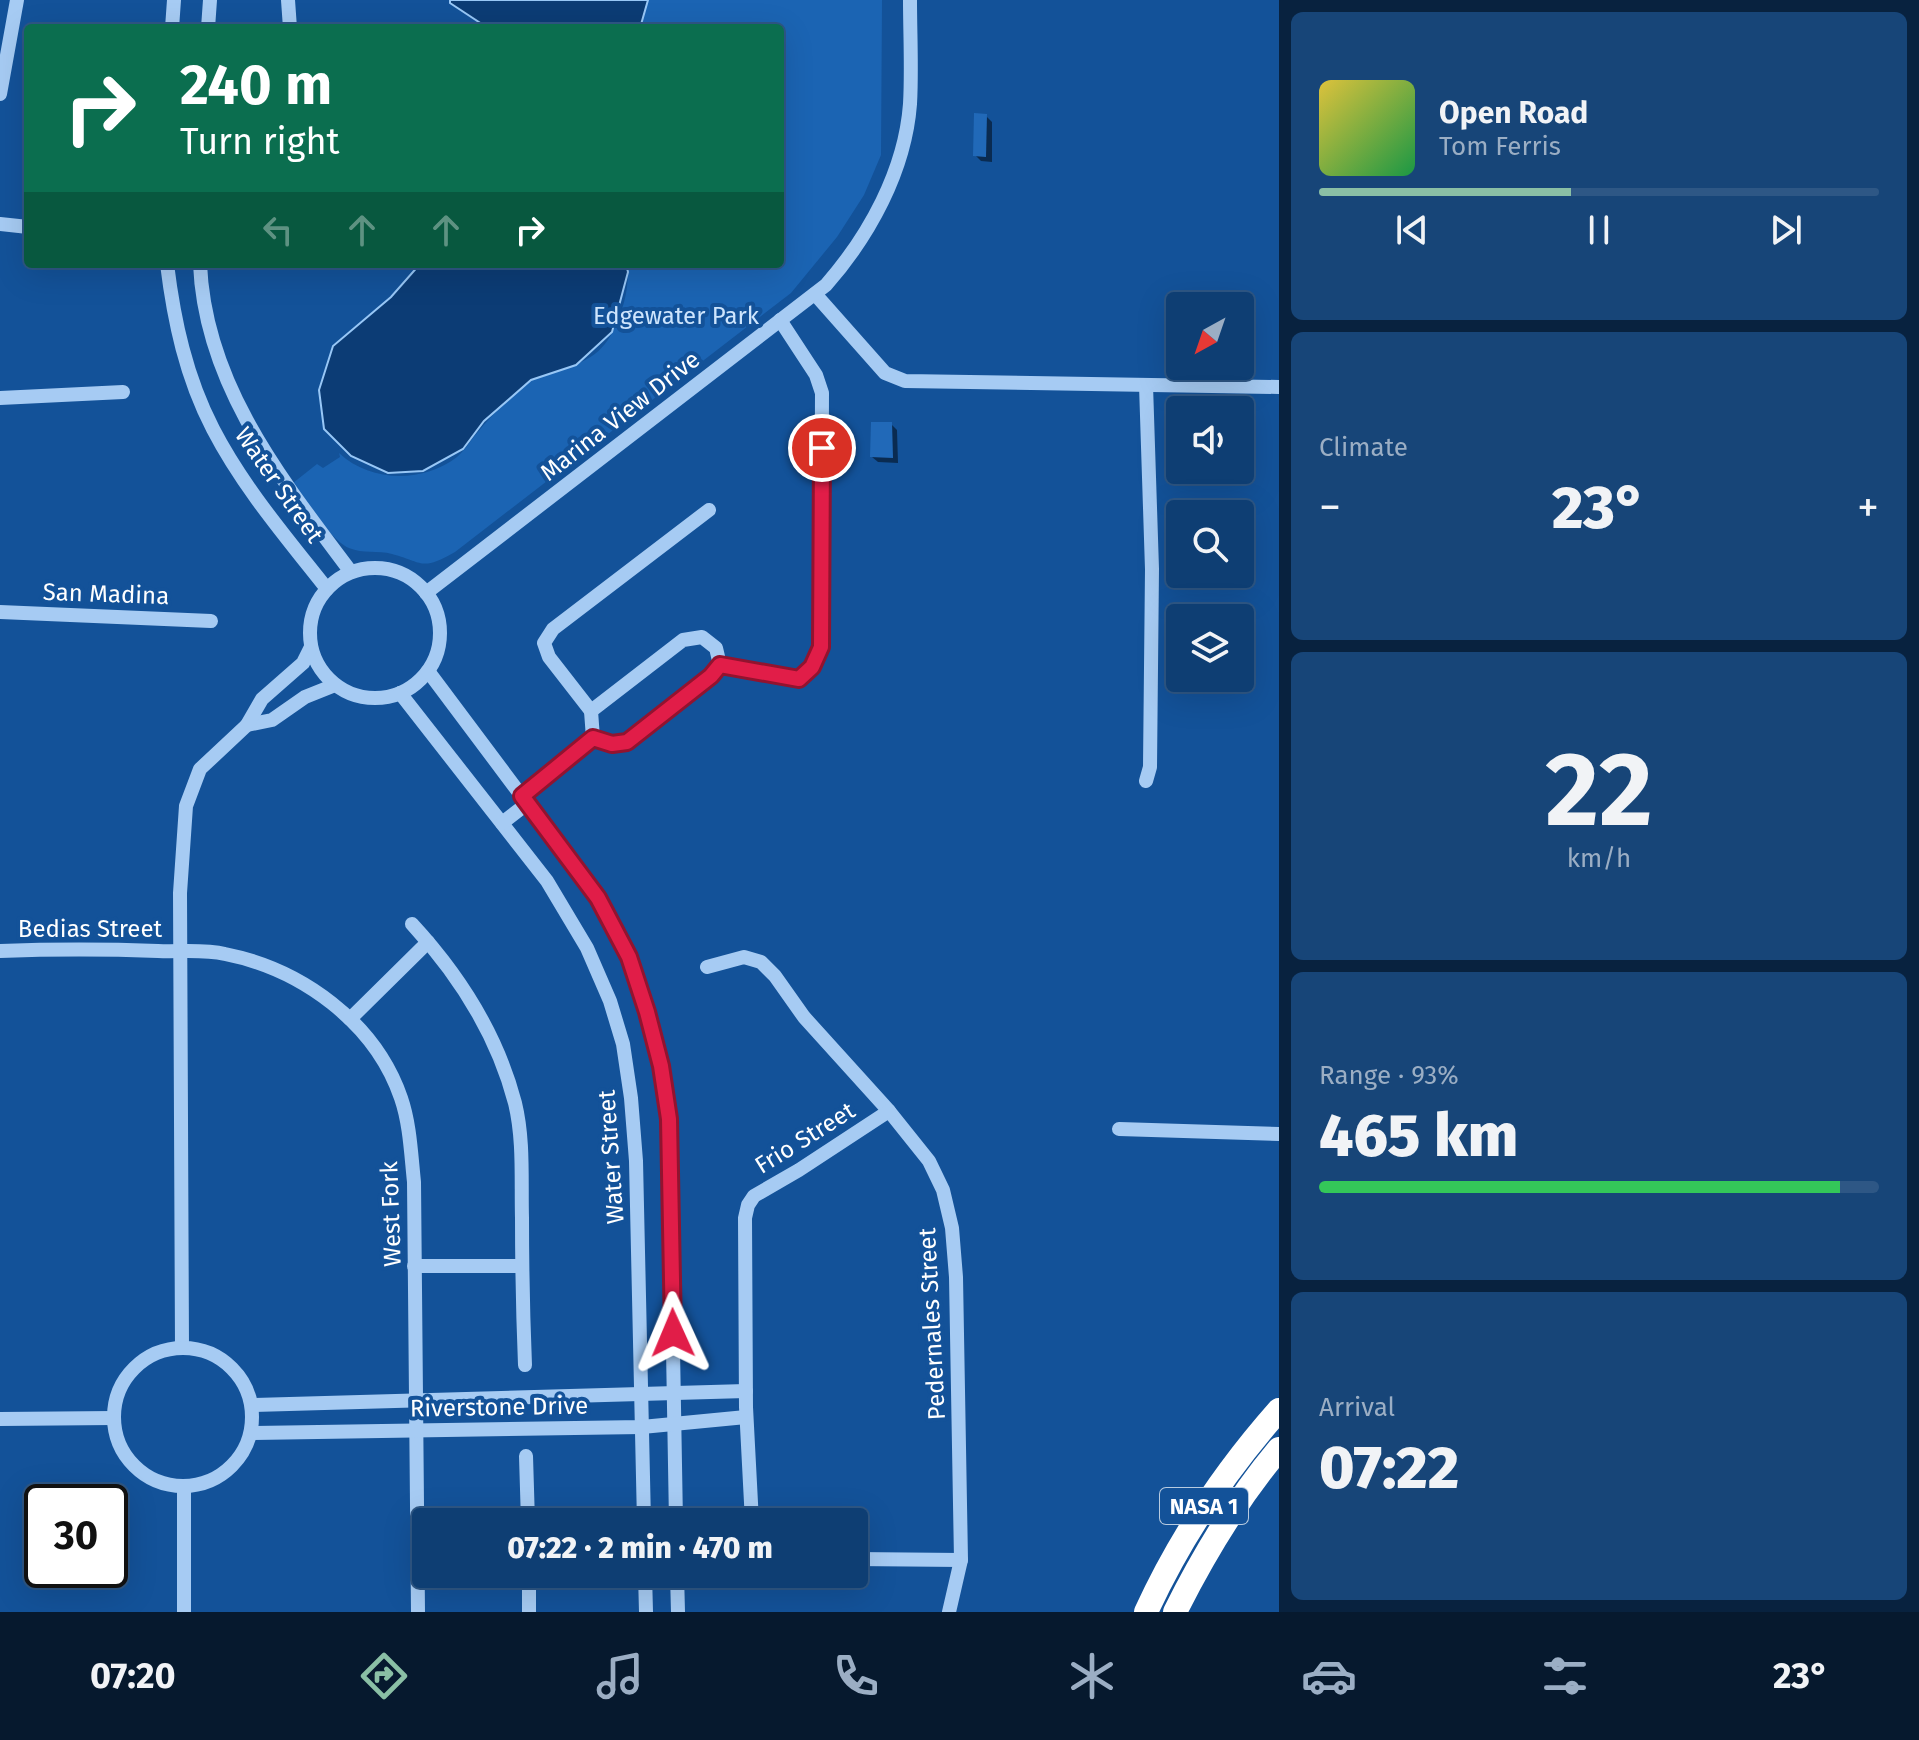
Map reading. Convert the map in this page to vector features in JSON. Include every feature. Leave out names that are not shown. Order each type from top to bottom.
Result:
[{"type":"highway","name":"NASA 1","points":[[1146,1612],[1173,1558],[1212,1494],[1279,1410]]},
{"type":"highway","name":"NASA 1","points":[[1175,1612],[1212,1543],[1279,1449]]},
{"type":"street","points":[[0,94],[17,0]]},
{"type":"street","points":[[172,24],[174,0]]},
{"type":"street","points":[[208,24],[210,0]]},
{"type":"street","points":[[288,0],[290,24]]},
{"type":"street","name":"Marina View Drive","points":[[426,593],[826,285],[856,248],[885,193],[898,160],[910,103],[910,0]]},
{"type":"street","points":[[0,224],[24,227]]},
{"type":"street","name":"Water Street","points":[[168,268],[174,316],[190,376],[212,426],[263,508],[327,589]]},
{"type":"street","name":"Water Street","points":[[200,268],[210,332],[226,381],[281,479],[351,572]]},
{"type":"street","points":[[815,294],[885,373],[905,381],[1279,387]]},
{"type":"street","points":[[720,665],[799,679],[812,667],[821,647],[822,393],[816,375],[780,320]]},
{"type":"street","points":[[1146,385],[1152,569],[1150,767],[1146,781]]},
{"type":"street","points":[[0,398],[123,392]]},
{"type":"street","points":[[593,738],[591,711],[549,657],[544,643],[553,629],[709,510]]},
{"type":"street","points":[[371,568],[392,570],[410,579],[426,593],[434,607],[439,631],[436,656],[416,684],[400,693],[367,698],[350,693],[335,685],[320,668],[311,647],[310,626],[315,606],[327,589],[351,572],[371,568]]},
{"type":"street","name":"San Madina","points":[[0,612],[211,621]]},
{"type":"street","points":[[591,711],[683,640],[702,637],[716,648],[720,665]]},
{"type":"street","points":[[182,1347],[180,893],[186,806],[200,769],[247,725],[262,699],[303,663],[311,647]]},
{"type":"street","points":[[593,738],[612,744],[627,742],[711,676],[720,665]]},
{"type":"street","points":[[428,671],[598,898],[629,957],[661,1066],[669,1119],[676,1508]]},
{"type":"street","points":[[247,725],[272,720],[305,697],[335,685]]},
{"type":"street","name":"Water Street","points":[[400,693],[547,881],[587,948],[610,1001],[623,1044],[636,1161],[644,1508]]},
{"type":"street","points":[[502,823],[593,738]]},
{"type":"street","points":[[412,924],[463,985],[502,1062],[515,1104],[521,1147],[525,1365]]},
{"type":"street","points":[[350,1019],[428,942]]},
{"type":"street","name":"Bedias Street","points":[[0,951],[71,948],[180,952]]},
{"type":"street","name":"West Fork","points":[[180,952],[223,953],[274,968],[318,992],[350,1019],[381,1058],[400,1097],[410,1142],[414,1182],[415,1401],[420,1508]]},
{"type":"street","name":"Pedernales Street","points":[[707,967],[744,957],[761,962],[831,1050],[889,1111],[929,1161],[943,1190],[952,1228],[956,1277],[961,1560],[949,1612]]},
{"type":"street","name":"Frio Street","points":[[746,1391],[745,1218],[748,1205],[754,1196],[889,1111]]},
{"type":"street","points":[[1119,1129],[1279,1134]]},
{"type":"street","points":[[414,1266],[522,1266]]},
{"type":"street","points":[[182,1347],[200,1349],[217,1356],[243,1382],[252,1405],[251,1433],[242,1454],[227,1471],[207,1482],[184,1486],[163,1483],[143,1473],[128,1458],[117,1439],[114,1418],[117,1396],[126,1377],[141,1361],[160,1351],[182,1347]]},
{"type":"street","points":[[746,1391],[751,1508]]},
{"type":"street","name":"Riverstone Drive","points":[[252,1405],[746,1391]]},
{"type":"street","name":"Riverstone Drive","points":[[251,1433],[642,1427],[746,1417]]},
{"type":"street","points":[[0,1419],[114,1418]]},
{"type":"street","points":[[526,1456],[528,1508]]},
{"type":"street","points":[[184,1486],[184,1612]]},
{"type":"street","points":[[868,1559],[961,1560]]},
{"type":"street","name":"West Fork","points":[[418,1612],[420,1588]]},
{"type":"street","points":[[529,1588],[529,1612]]},
{"type":"street","points":[[645,1588],[646,1612]]},
{"type":"street","points":[[677,1588],[678,1612]]},
{"type":"green space","name":"Edgewater Park","points":[[648,0],[882,0],[881,155],[864,195],[837,237],[791,293],[455,552],[423,564],[387,553],[349,548],[326,528],[293,483],[317,464],[323,468],[340,457],[339,453],[366,470],[397,476],[429,472],[443,466],[457,457],[495,412],[522,387],[536,378],[582,362],[605,344],[624,301],[627,268],[784,268],[784,24],[641,24]]},
{"type":"shaded area","points":[[450,0],[648,0],[641,24],[482,24]]},
{"type":"shaded area","points":[[416,268],[627,268],[628,272],[612,332],[576,365],[531,380],[484,421],[463,449],[423,471],[388,473],[351,456],[324,429],[319,390],[333,346],[391,297]]},
{"type":"building","points":[[974,113],[987,114],[986,157],[973,156]]},
{"type":"building","points":[[871,422],[892,422],[893,458],[870,457]]},
{"type":"route","points":[[673,1333],[669,1119],[661,1066],[647,1012],[629,957],[598,898],[522,796],[593,738],[612,744],[627,742],[711,676],[720,665],[799,679],[812,667],[821,647],[822,448]]}]
